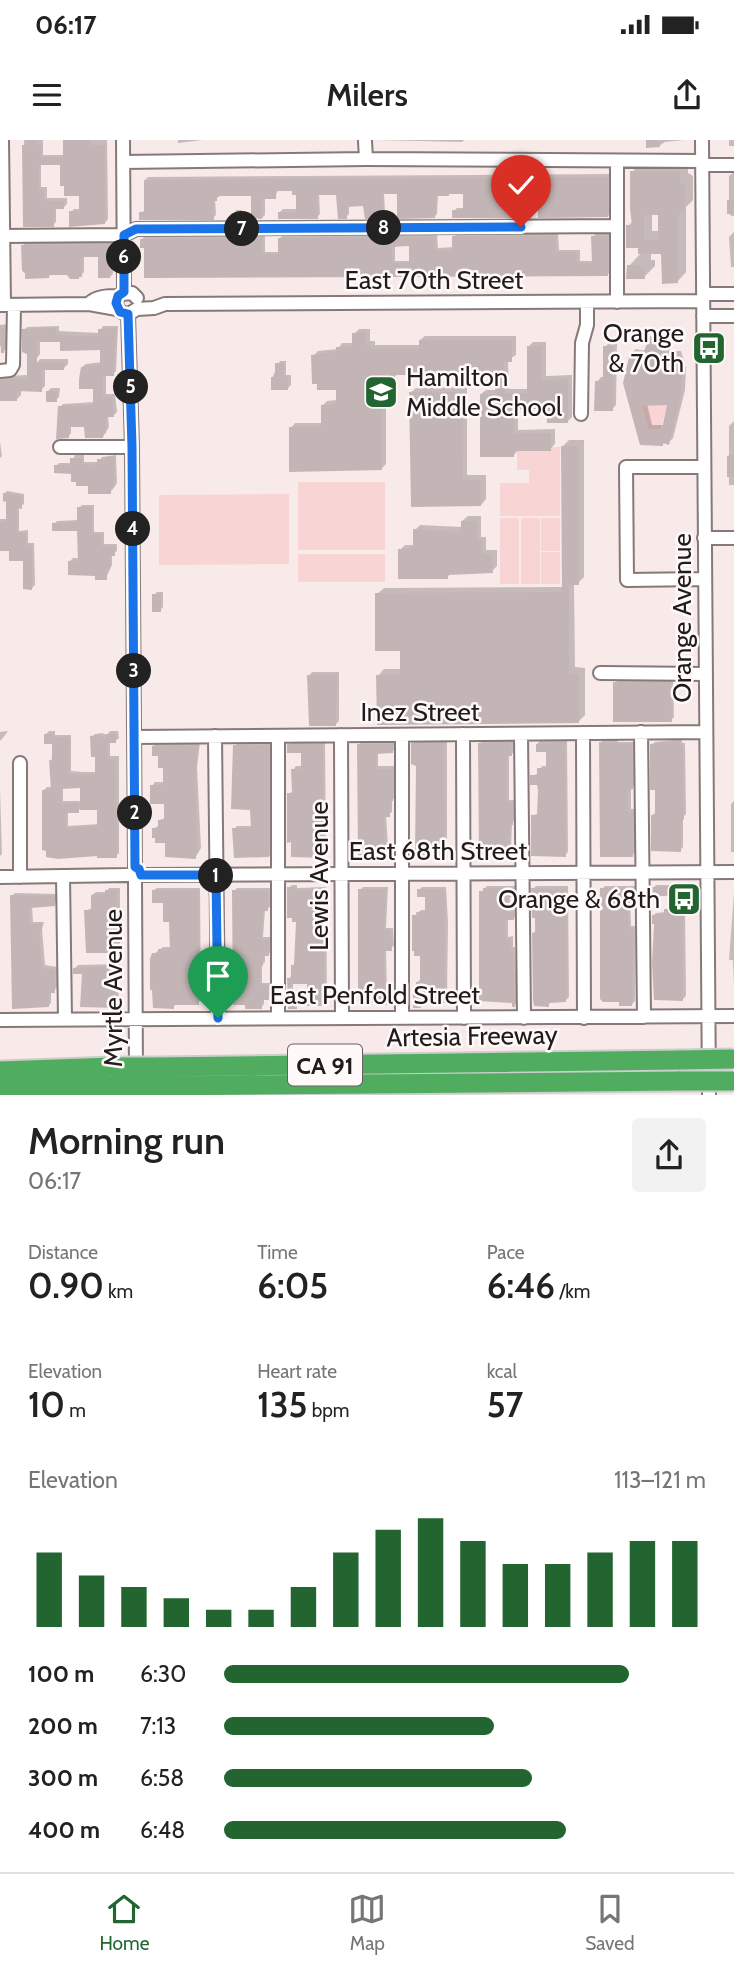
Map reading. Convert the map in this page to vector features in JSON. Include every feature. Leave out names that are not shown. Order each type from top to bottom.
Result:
[{"type":"highway","name":"Artesia Freeway","points":[[2,1074],[159,1076],[733,1059]]},
{"type":"highway","points":[[159,1076],[733,1081]]},
{"type":"street","points":[[2,140],[1,236],[20,375]]},
{"type":"street","name":"Myrtle Avenue","points":[[122,140],[132,447],[136,1095]]},
{"type":"street","name":"Orange Avenue","points":[[702,140],[709,1095]]},
{"type":"street","points":[[365,141],[366,159]]},
{"type":"street","points":[[123,162],[366,159],[618,161],[734,165]]},
{"type":"street","points":[[617,302],[618,161]]},
{"type":"street","points":[[1,236],[124,235],[136,229],[617,226]]},
{"type":"street","name":"East 70th Street","points":[[9,305],[127,303],[155,299],[165,304],[617,302],[734,294]]},
{"type":"street","points":[[581,414],[582,342],[587,325],[587,302]]},
{"type":"street","points":[[0,371],[10,369],[13,365],[9,305]]},
{"type":"street","points":[[703,316],[734,316]]},
{"type":"street","points":[[60,447],[132,447]]},
{"type":"street","points":[[704,467],[626,467],[627,580],[705,579]]},
{"type":"street","points":[[704,538],[734,538]]},
{"type":"street","points":[[600,673],[705,674]]},
{"type":"street","points":[[641,732],[644,1017]]},
{"type":"street","name":"Inez Street","points":[[135,737],[706,732]]},
{"type":"street","points":[[583,733],[584,1018]]},
{"type":"street","points":[[463,734],[464,1018]]},
{"type":"street","points":[[521,734],[524,1018]]},
{"type":"street","name":"Lewis Avenue","points":[[341,735],[342,1017]]},
{"type":"street","points":[[402,735],[402,1018]]},
{"type":"street","points":[[215,736],[218,1018]]},
{"type":"street","points":[[278,736],[278,1018]]},
{"type":"street","points":[[20,763],[20,877]]},
{"type":"street","name":"East 68th Street","points":[[0,877],[734,872]]},
{"type":"street","points":[[63,877],[65,1019]]},
{"type":"street","name":"East Penfold Street","points":[[0,1020],[734,1016]]},
{"type":"shaded area","points":[[641,403],[668,403],[661,429],[648,429]]},
{"type":"shaded area","points":[[517,447],[560,447],[560,516],[500,516],[500,483],[529,483],[529,470],[517,470]]},
{"type":"shaded area","points":[[298,482],[385,482],[385,550],[298,550]]},
{"type":"shaded area","points":[[289,494],[289,564],[159,565],[159,495]]},
{"type":"shaded area","points":[[500,518],[519,518],[519,584],[500,584]]},
{"type":"shaded area","points":[[521,518],[540,518],[540,584],[521,584]]},
{"type":"shaded area","points":[[541,518],[560,518],[560,551],[541,551]]},
{"type":"shaded area","points":[[541,552],[560,552],[560,584],[541,584]]},
{"type":"shaded area","points":[[298,554],[385,554],[385,582],[298,582]]},
{"type":"building","points":[[27,140],[36,140],[36,145],[41,145],[41,157],[63,157],[63,140],[90,140],[90,145],[105,145],[105,224],[69,227],[69,211],[79,211],[79,196],[64,196],[64,186],[60,186],[60,165],[39,165],[39,189],[44,189],[44,201],[64,201],[64,209],[54,209],[54,227],[23,227],[22,145],[27,145]]},
{"type":"building","points":[[646,140],[659,140],[660,147],[646,148]]},
{"type":"building","points":[[630,171],[680,171],[680,182],[685,185],[685,211],[680,211],[678,215],[678,283],[662,284],[661,254],[638,254],[638,248],[626,248],[626,225],[632,225]],"holes":[[[644,215],[658,215],[658,240],[644,240]]]},
{"type":"building","points":[[608,177],[608,217],[538,218],[538,194],[535,194],[535,190],[521,190],[520,218],[452,218],[452,210],[463,210],[463,194],[449,194],[436,196],[435,218],[397,219],[397,194],[382,194],[383,219],[365,219],[363,206],[347,207],[347,219],[338,219],[336,195],[317,195],[318,219],[278,219],[278,212],[296,212],[296,195],[292,195],[292,191],[276,191],[276,199],[262,199],[262,219],[251,218],[251,196],[217,196],[217,201],[213,201],[214,220],[139,220],[139,212],[144,212],[144,180]]},
{"type":"building","points":[[727,200],[734,200],[734,214],[727,214]]},
{"type":"building","points":[[452,236],[556,236],[556,252],[577,252],[577,263],[592,263],[591,236],[608,236],[608,276],[144,278],[144,248],[140,248],[140,239],[262,238],[262,254],[278,254],[278,238],[435,237],[435,250],[452,250]],"holes":[[[409,246],[409,263],[392,263],[392,247]]]},
{"type":"building","points":[[111,244],[110,278],[98,278],[98,257],[82,257],[82,277],[79,279],[70,279],[67,275],[49,275],[49,278],[25,279],[25,273],[22,271],[21,245]]},
{"type":"building","points":[[627,265],[641,265],[641,270],[645,270],[645,279],[626,279]]},
{"type":"building","points":[[0,328],[5,328],[4,353],[1,353]]},
{"type":"building","points":[[56,328],[56,334],[98,336],[98,329],[116,328],[114,376],[103,376],[103,397],[112,397],[114,417],[106,417],[106,433],[103,433],[103,438],[85,438],[84,427],[69,427],[69,438],[56,439],[58,406],[93,405],[93,389],[79,389],[79,379],[81,367],[100,365],[100,350],[60,351],[60,342],[37,342],[37,362],[64,362],[64,370],[42,370],[42,392],[17,391],[17,401],[0,401],[0,380],[27,378],[27,354],[22,352],[22,329]]},
{"type":"building","points":[[352,333],[366,333],[366,345],[371,345],[371,349],[419,349],[419,340],[512,340],[512,362],[504,362],[505,393],[527,393],[527,346],[542,346],[542,380],[568,379],[568,423],[547,423],[547,409],[514,409],[514,434],[551,433],[551,451],[514,451],[514,457],[480,457],[480,394],[495,394],[495,375],[393,375],[393,384],[368,384],[368,399],[382,399],[382,470],[289,472],[289,427],[321,427],[321,405],[336,404],[336,390],[317,390],[317,384],[312,384],[311,355],[336,352],[336,347],[352,347]]},
{"type":"building","points":[[650,336],[660,338],[666,356],[676,356],[682,374],[681,396],[669,445],[640,445],[623,383],[630,353],[642,356]],"holes":[[[667,405],[662,429],[647,429],[642,406]]]},
{"type":"building","points":[[603,346],[613,346],[613,411],[594,411],[595,381],[603,381]]},
{"type":"building","points":[[275,363],[284,363],[288,390],[271,390]]},
{"type":"building","points":[[46,391],[57,391],[57,402],[46,402]]},
{"type":"building","points":[[409,392],[462,392],[463,480],[481,480],[481,506],[411,507]]},
{"type":"building","points":[[561,446],[578,446],[579,585],[569,585],[569,673],[579,674],[579,723],[377,725],[376,675],[400,675],[400,651],[375,651],[375,593],[562,592]]},
{"type":"building","points":[[734,454],[734,477],[727,477],[727,456]]},
{"type":"building","points":[[114,457],[114,487],[111,487],[111,494],[88,494],[88,486],[76,486],[76,482],[71,482],[71,474],[54,473],[54,465],[70,465],[70,458],[82,458],[82,464],[97,465],[97,459]]},
{"type":"building","points":[[3,493],[22,496],[22,509],[17,508],[17,533],[26,533],[26,545],[32,545],[32,590],[23,589],[23,561],[9,561],[9,551],[0,551],[0,522],[6,522],[6,501],[3,502]]},
{"type":"building","points":[[77,507],[92,507],[92,534],[102,534],[102,546],[115,546],[115,556],[110,556],[107,580],[95,580],[95,576],[68,575],[68,561],[78,561],[77,531],[52,531],[52,523],[77,522]]},
{"type":"building","points":[[461,521],[477,521],[477,541],[482,541],[482,554],[492,554],[493,573],[448,575],[448,579],[398,579],[398,549],[413,547],[413,529],[461,532]]},
{"type":"building","points":[[152,594],[161,594],[161,612],[152,612]]},
{"type":"building","points":[[307,675],[337,675],[336,726],[309,726]]},
{"type":"building","points":[[613,682],[671,682],[672,722],[613,722]]},
{"type":"building","points":[[44,734],[69,737],[69,773],[95,774],[95,757],[91,757],[90,736],[98,735],[106,739],[106,734],[116,734],[116,743],[107,743],[108,759],[116,759],[117,858],[46,857],[46,851],[42,850],[42,790],[51,790],[49,760],[52,761],[52,744],[44,744]],"holes":[[[80,788],[80,810],[97,810],[97,826],[66,828],[66,813],[79,813],[79,803],[61,804],[61,789]]]},
{"type":"building","points":[[680,741],[680,745],[683,745],[684,819],[681,822],[681,852],[651,851],[651,815],[655,815],[655,790],[650,790],[650,744]]},
{"type":"building","points":[[511,742],[512,756],[507,756],[507,803],[513,802],[509,856],[482,858],[479,854],[478,743]]},
{"type":"building","points":[[565,742],[566,857],[531,856],[531,815],[537,815],[538,790],[537,785],[530,785],[530,775],[537,775],[537,768],[546,768],[546,752],[536,752],[536,744]]},
{"type":"building","points":[[599,742],[632,744],[633,789],[628,790],[628,812],[633,812],[633,857],[600,857]]},
{"type":"building","points":[[411,743],[444,743],[445,858],[415,856],[416,766],[411,764]]},
{"type":"building","points":[[287,744],[323,744],[323,858],[291,857],[291,842],[287,843],[287,793],[292,793],[291,769],[301,769],[301,753],[287,753]]},
{"type":"building","points":[[357,744],[393,744],[393,753],[376,754],[376,769],[393,769],[390,817],[384,817],[388,858],[358,858]]},
{"type":"building","points":[[198,745],[195,789],[198,853],[196,859],[165,857],[165,843],[155,843],[155,838],[152,838],[152,828],[158,828],[158,820],[164,819],[164,804],[150,804],[150,785],[163,785],[163,768],[158,768],[158,756],[152,756],[152,746]]},
{"type":"building","points":[[233,745],[269,745],[269,857],[234,858],[232,828],[251,828],[250,810],[231,809]]},
{"type":"building","points":[[287,887],[295,887],[295,890],[323,890],[325,1006],[307,1006],[307,984],[291,984],[291,999],[297,999],[297,1009],[288,1009],[287,978],[291,978],[291,965],[294,965],[296,922],[287,918]]},
{"type":"building","points":[[651,887],[680,887],[680,896],[651,896]]},
{"type":"building","points":[[483,888],[514,888],[514,897],[507,897],[507,912],[514,912],[514,920],[505,920],[506,939],[511,939],[513,949],[515,1007],[512,1007],[512,1003],[479,1001],[479,891],[483,891]]},
{"type":"building","points":[[531,888],[567,889],[566,1002],[549,1003],[549,1007],[534,1006],[533,1000],[532,933],[535,932],[535,918],[532,918]]},
{"type":"building","points":[[600,888],[634,888],[634,896],[628,896],[629,929],[634,928],[632,1006],[619,1006],[619,1002],[603,1002],[600,999]]},
{"type":"building","points":[[358,889],[386,889],[384,930],[391,930],[392,951],[384,951],[385,994],[393,994],[393,1006],[358,1001]]},
{"type":"building","points":[[417,889],[442,889],[445,892],[445,1003],[421,1003],[421,1008],[413,1008],[413,991],[416,991],[416,982],[420,982],[420,956],[414,956],[412,951],[412,915],[425,912],[425,897],[417,897]]},
{"type":"building","points":[[105,890],[117,890],[118,953],[86,953],[84,910],[91,910],[91,895],[105,894]]},
{"type":"building","points":[[152,890],[198,890],[199,1005],[174,1005],[174,1009],[153,1008],[150,959],[152,953],[158,953],[158,949],[170,949],[169,922],[163,922],[163,903],[152,903]]},
{"type":"building","points":[[232,890],[268,890],[268,911],[263,911],[261,940],[269,940],[269,956],[263,956],[260,985],[269,985],[269,1000],[262,1000],[262,1009],[245,1009],[245,1005],[233,1005]]},
{"type":"building","points":[[10,895],[55,896],[55,906],[30,908],[30,924],[42,924],[42,931],[39,932],[42,968],[55,970],[55,993],[49,993],[49,1007],[12,1009]]},
{"type":"building","points":[[664,909],[683,909],[683,1001],[654,1000],[652,915],[664,914]]},
{"type":"building","points":[[118,966],[118,981],[115,981],[117,1008],[80,1007],[82,974],[73,974],[73,968]]},
{"type":"place","name":"Orange & 70th","points":[[709,348]]},
{"type":"place","name":"Hamilton Middle School","points":[[381,392]]},
{"type":"place","name":"Orange & 68th","points":[[684,899]]},
{"type":"route","points":[[218,1018],[216,875],[141,875],[135,867],[132,447],[128,314],[120,312],[116,303],[118,296],[124,292],[124,235],[136,229],[521,227]]}]
